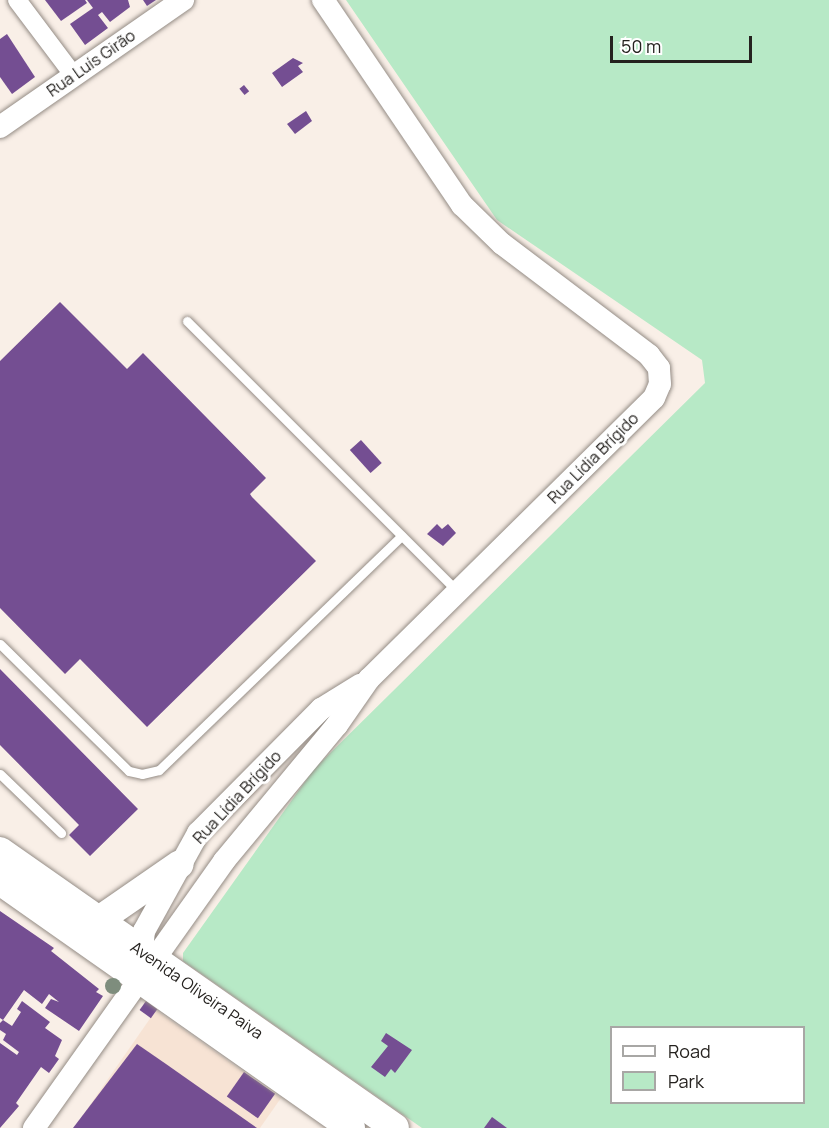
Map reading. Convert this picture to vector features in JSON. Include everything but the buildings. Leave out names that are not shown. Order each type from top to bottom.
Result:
[{"type":"main road","name":"Avenida Oliveira Paiva","points":[[0,851],[99,920],[145,963],[351,1128]]},
{"type":"main road","points":[[99,920],[180,864]]},
{"type":"main road","name":"Avenida Oliveira Paiva","points":[[0,881],[145,963],[395,1128]]},
{"type":"street","points":[[17,0],[74,76]]},
{"type":"street","name":"Rua Luís Girão","points":[[0,127],[183,0]]},
{"type":"street","name":"Rua Lídia Brígido","points":[[34,1128],[145,963],[224,861],[337,725],[369,679],[654,398],[661,377],[649,355],[475,221],[323,0]]},
{"type":"street","name":"Rua Lídia Brígido","points":[[145,963],[144,931],[198,833],[321,709],[369,679]]},
{"type":"street","points":[[198,833],[211,832],[221,838],[224,861]]},
{"type":"lane","points":[[187,321],[458,592]]},
{"type":"lane","points":[[0,644],[129,771],[142,774],[159,770],[401,536]]},
{"type":"lane","points":[[0,774],[61,833]]},
{"type":"shaded area","points":[[156,1010],[281,1098],[260,1128],[74,1128]]},
{"type":"green space","points":[[346,0],[829,0],[829,1128],[422,1128],[183,961],[183,953],[314,769],[705,383],[702,360],[497,220]]}]
